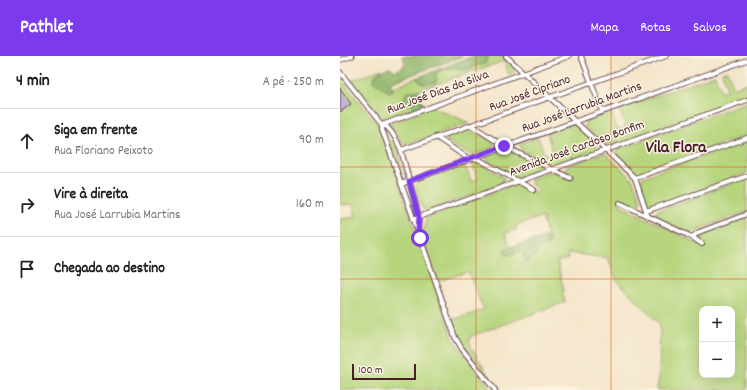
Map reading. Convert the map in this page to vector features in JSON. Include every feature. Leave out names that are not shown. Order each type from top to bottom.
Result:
[{"type":"street","points":[[340,60],[352,56]]},
{"type":"street","points":[[506,56],[522,73],[550,97],[635,178],[648,217]]},
{"type":"street","name":"Rua José Dias da Silva","points":[[382,125],[569,56]]},
{"type":"street","points":[[581,56],[590,83],[602,111]]},
{"type":"street","name":"Rua José Cipriano","points":[[401,150],[666,56]]},
{"type":"street","name":"Rua José Larrubia Martins","points":[[401,184],[747,58]]},
{"type":"street","points":[[340,72],[382,125],[387,127],[397,141],[401,150],[419,217],[418,230]]},
{"type":"street","name":"Avenida José Cardoso Bonfim","points":[[413,219],[516,181],[747,100]]},
{"type":"street","points":[[382,125],[382,129],[455,337],[462,349],[495,390]]},
{"type":"street","points":[[470,125],[504,146],[550,170],[570,178]]},
{"type":"street","points":[[436,137],[469,159],[478,159],[534,190]]},
{"type":"street","points":[[635,178],[747,138]]},
{"type":"street","points":[[646,211],[747,176]]},
{"type":"street","points":[[620,203],[692,237],[702,244]]},
{"type":"street","points":[[692,237],[699,232],[747,214]]},
{"type":"green space","points":[[402,56],[463,56],[392,82],[390,85],[393,87],[393,90],[389,92],[373,81],[378,74],[385,69],[390,67],[395,71],[403,67],[405,62]]},
{"type":"green space","points":[[473,56],[488,56],[485,64],[476,65],[469,69],[444,69],[440,71],[435,74],[437,78],[436,82],[422,84],[416,78]]},
{"type":"green space","points":[[488,56],[502,56],[514,67],[513,73],[509,75],[504,61],[419,90],[407,92],[404,101],[415,109],[385,119],[376,113],[350,81],[382,69],[374,77],[373,81],[389,92],[393,90],[393,87],[416,78],[424,84],[436,82],[435,74],[444,69],[470,69],[487,59]]},
{"type":"green space","points":[[727,70],[734,88],[747,83],[747,97],[610,146],[605,145],[585,127],[585,121],[611,112],[618,130],[626,127],[619,109],[715,75],[721,92],[727,90],[722,72]]},
{"type":"green space","points":[[340,78],[377,124],[389,154],[453,338],[492,390],[340,390],[340,219],[356,217],[353,204],[340,205],[340,111],[351,104],[340,88]]},
{"type":"green space","points":[[419,90],[423,105],[415,109],[404,101],[404,97],[407,92]]},
{"type":"green space","points":[[747,102],[747,135],[638,175],[634,174],[616,157],[617,149]]},
{"type":"green space","points":[[431,106],[469,123],[407,144],[402,143],[390,124]]},
{"type":"green space","points":[[572,124],[596,145],[597,148],[595,151],[551,166],[522,150],[520,146],[521,143],[538,137],[545,155],[553,153],[547,133]]},
{"type":"green space","points":[[465,129],[492,141],[494,144],[493,147],[475,155],[471,155],[448,142],[446,136]]},
{"type":"green space","points":[[393,140],[398,151],[405,176],[404,178],[401,177],[390,143]]},
{"type":"green space","points":[[747,140],[747,173],[653,207],[647,206],[640,185],[643,177]]},
{"type":"green space","points":[[506,149],[538,165],[538,171],[520,177],[514,177],[488,162],[486,156]]},
{"type":"green space","points":[[603,153],[606,154],[632,179],[641,200],[638,206],[635,207],[622,201],[620,201],[620,205],[703,246],[705,245],[700,237],[703,232],[747,216],[747,390],[657,390],[659,379],[660,324],[617,281],[608,258],[568,253],[569,259],[557,261],[565,302],[471,336],[469,341],[472,349],[492,381],[457,336],[452,320],[484,310],[468,272],[438,281],[421,232],[425,227],[426,218],[515,184],[519,184],[535,192],[538,189],[531,184],[530,179],[544,173],[552,172],[574,179],[574,177],[565,172],[565,168]],"holes":[[[542,217],[550,244],[545,245],[527,263],[522,251],[505,249],[510,247],[505,233],[517,229],[516,225]]]},
{"type":"green space","points":[[471,162],[476,162],[504,177],[502,184],[428,211],[423,209],[415,187],[418,181],[464,164],[472,182],[478,179]]},
{"type":"green space","points":[[747,178],[747,212],[691,232],[686,232],[658,220],[656,215],[657,211]]},
{"type":"green space","points":[[547,236],[550,244],[545,245],[526,263],[522,251],[506,255],[504,249]]},
{"type":"building","points":[[340,88],[351,104],[340,112]]},
{"type":"district","name":"Vila Flora","points":[[676,149]]},
{"type":"route","points":[[420,238],[418,230],[419,217],[409,181],[504,146]]}]
